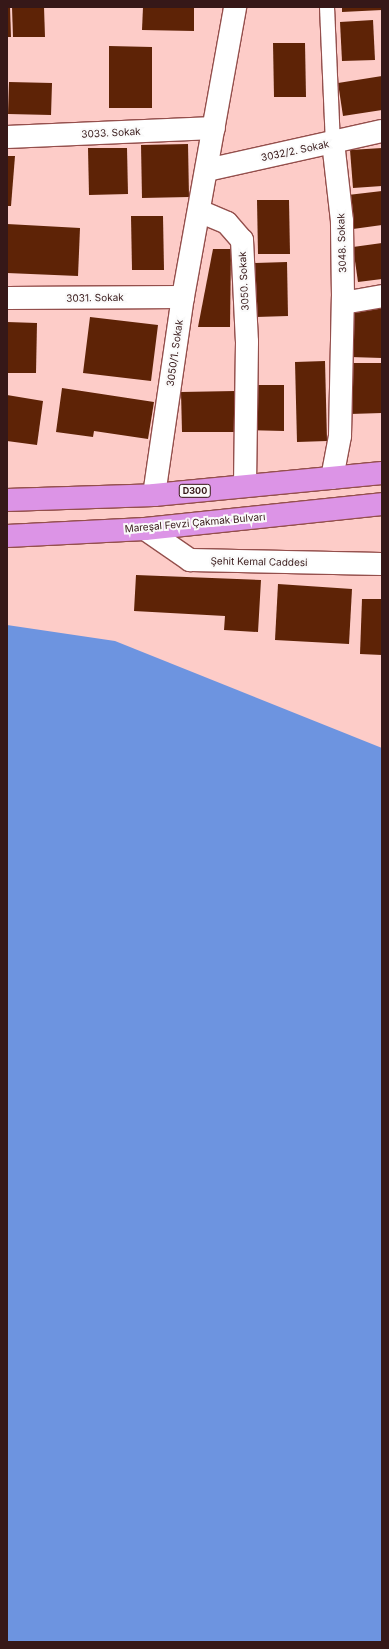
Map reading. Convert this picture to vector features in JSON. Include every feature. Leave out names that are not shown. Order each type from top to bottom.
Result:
[{"type":"highway","name":"D300","points":[[7,500],[154,495],[382,473]]},
{"type":"highway","name":"Mareşal Fevzi Çakmak Bulvarı","points":[[7,536],[145,529],[382,504]]},
{"type":"street","points":[[199,211],[235,7]]},
{"type":"street","name":"3033. Sokak","points":[[7,137],[214,128]]},
{"type":"street","name":"3032/2. Sokak","points":[[207,170],[382,132]]},
{"type":"street","name":"3048. Sokak","points":[[332,478],[340,436],[343,303],[342,221],[334,142]]},
{"type":"street","name":"3050/1. Sokak","points":[[154,495],[183,297],[199,211]]},
{"type":"street","name":"3050. Sokak","points":[[199,211],[227,223],[242,240],[247,342],[245,486]]},
{"type":"street","points":[[343,303],[382,296]]},
{"type":"street","name":"3031. Sokak","points":[[7,298],[183,297]]},
{"type":"street","name":"Şehit Kemal Caddesi","points":[[145,529],[190,560],[382,564]]},
{"type":"lane","name":"3048. Sokak","points":[[328,7],[334,142]]},
{"type":"water","points":[[7,625],[115,641],[382,748],[382,1642],[7,1642]]},
{"type":"building","points":[[7,7],[10,7],[11,37],[7,37]]},
{"type":"building","points":[[12,7],[44,7],[45,37],[13,37]]},
{"type":"building","points":[[143,7],[194,7],[194,31],[142,30]]},
{"type":"building","points":[[342,7],[382,7],[382,10],[342,12]]},
{"type":"building","points":[[373,20],[375,60],[342,61],[340,22]]},
{"type":"building","points":[[273,43],[305,43],[306,97],[274,97]]},
{"type":"building","points":[[109,46],[152,47],[152,108],[109,108]]},
{"type":"building","points":[[382,76],[382,110],[343,116],[338,83]]},
{"type":"building","points":[[9,82],[52,83],[51,115],[8,114]]},
{"type":"building","points":[[188,144],[189,197],[142,198],[141,145]]},
{"type":"building","points":[[88,148],[127,148],[128,194],[89,195]]},
{"type":"building","points":[[382,148],[382,186],[353,188],[350,150]]},
{"type":"building","points":[[7,156],[15,156],[11,206],[7,206]]},
{"type":"building","points":[[382,191],[382,225],[353,229],[348,195]]},
{"type":"building","points":[[257,200],[289,200],[290,254],[258,254]]},
{"type":"building","points":[[131,216],[163,216],[164,270],[132,270]]},
{"type":"building","points":[[7,224],[80,228],[78,276],[7,273]]},
{"type":"building","points":[[382,243],[382,279],[358,282],[353,247]]},
{"type":"building","points":[[213,249],[231,249],[230,327],[198,327]]},
{"type":"building","points":[[287,262],[288,316],[256,317],[255,263]]},
{"type":"building","points":[[351,306],[382,307],[382,358],[350,357]]},
{"type":"building","points":[[90,317],[158,325],[151,381],[83,373]]},
{"type":"building","points":[[7,322],[37,323],[36,373],[7,373]]},
{"type":"building","points":[[325,361],[327,441],[297,442],[295,362]]},
{"type":"building","points":[[349,363],[382,363],[382,413],[350,414]]},
{"type":"building","points":[[249,385],[284,385],[284,431],[249,430]]},
{"type":"building","points":[[62,388],[154,402],[148,439],[94,431],[93,437],[56,432]]},
{"type":"building","points":[[235,391],[235,432],[182,432],[181,392]]},
{"type":"building","points":[[7,395],[43,401],[37,445],[7,441]]},
{"type":"building","points":[[136,575],[261,580],[258,632],[224,630],[225,616],[134,611]]},
{"type":"building","points":[[278,584],[352,589],[349,644],[275,640]]},
{"type":"building","points":[[362,599],[382,599],[382,655],[360,654]]}]
